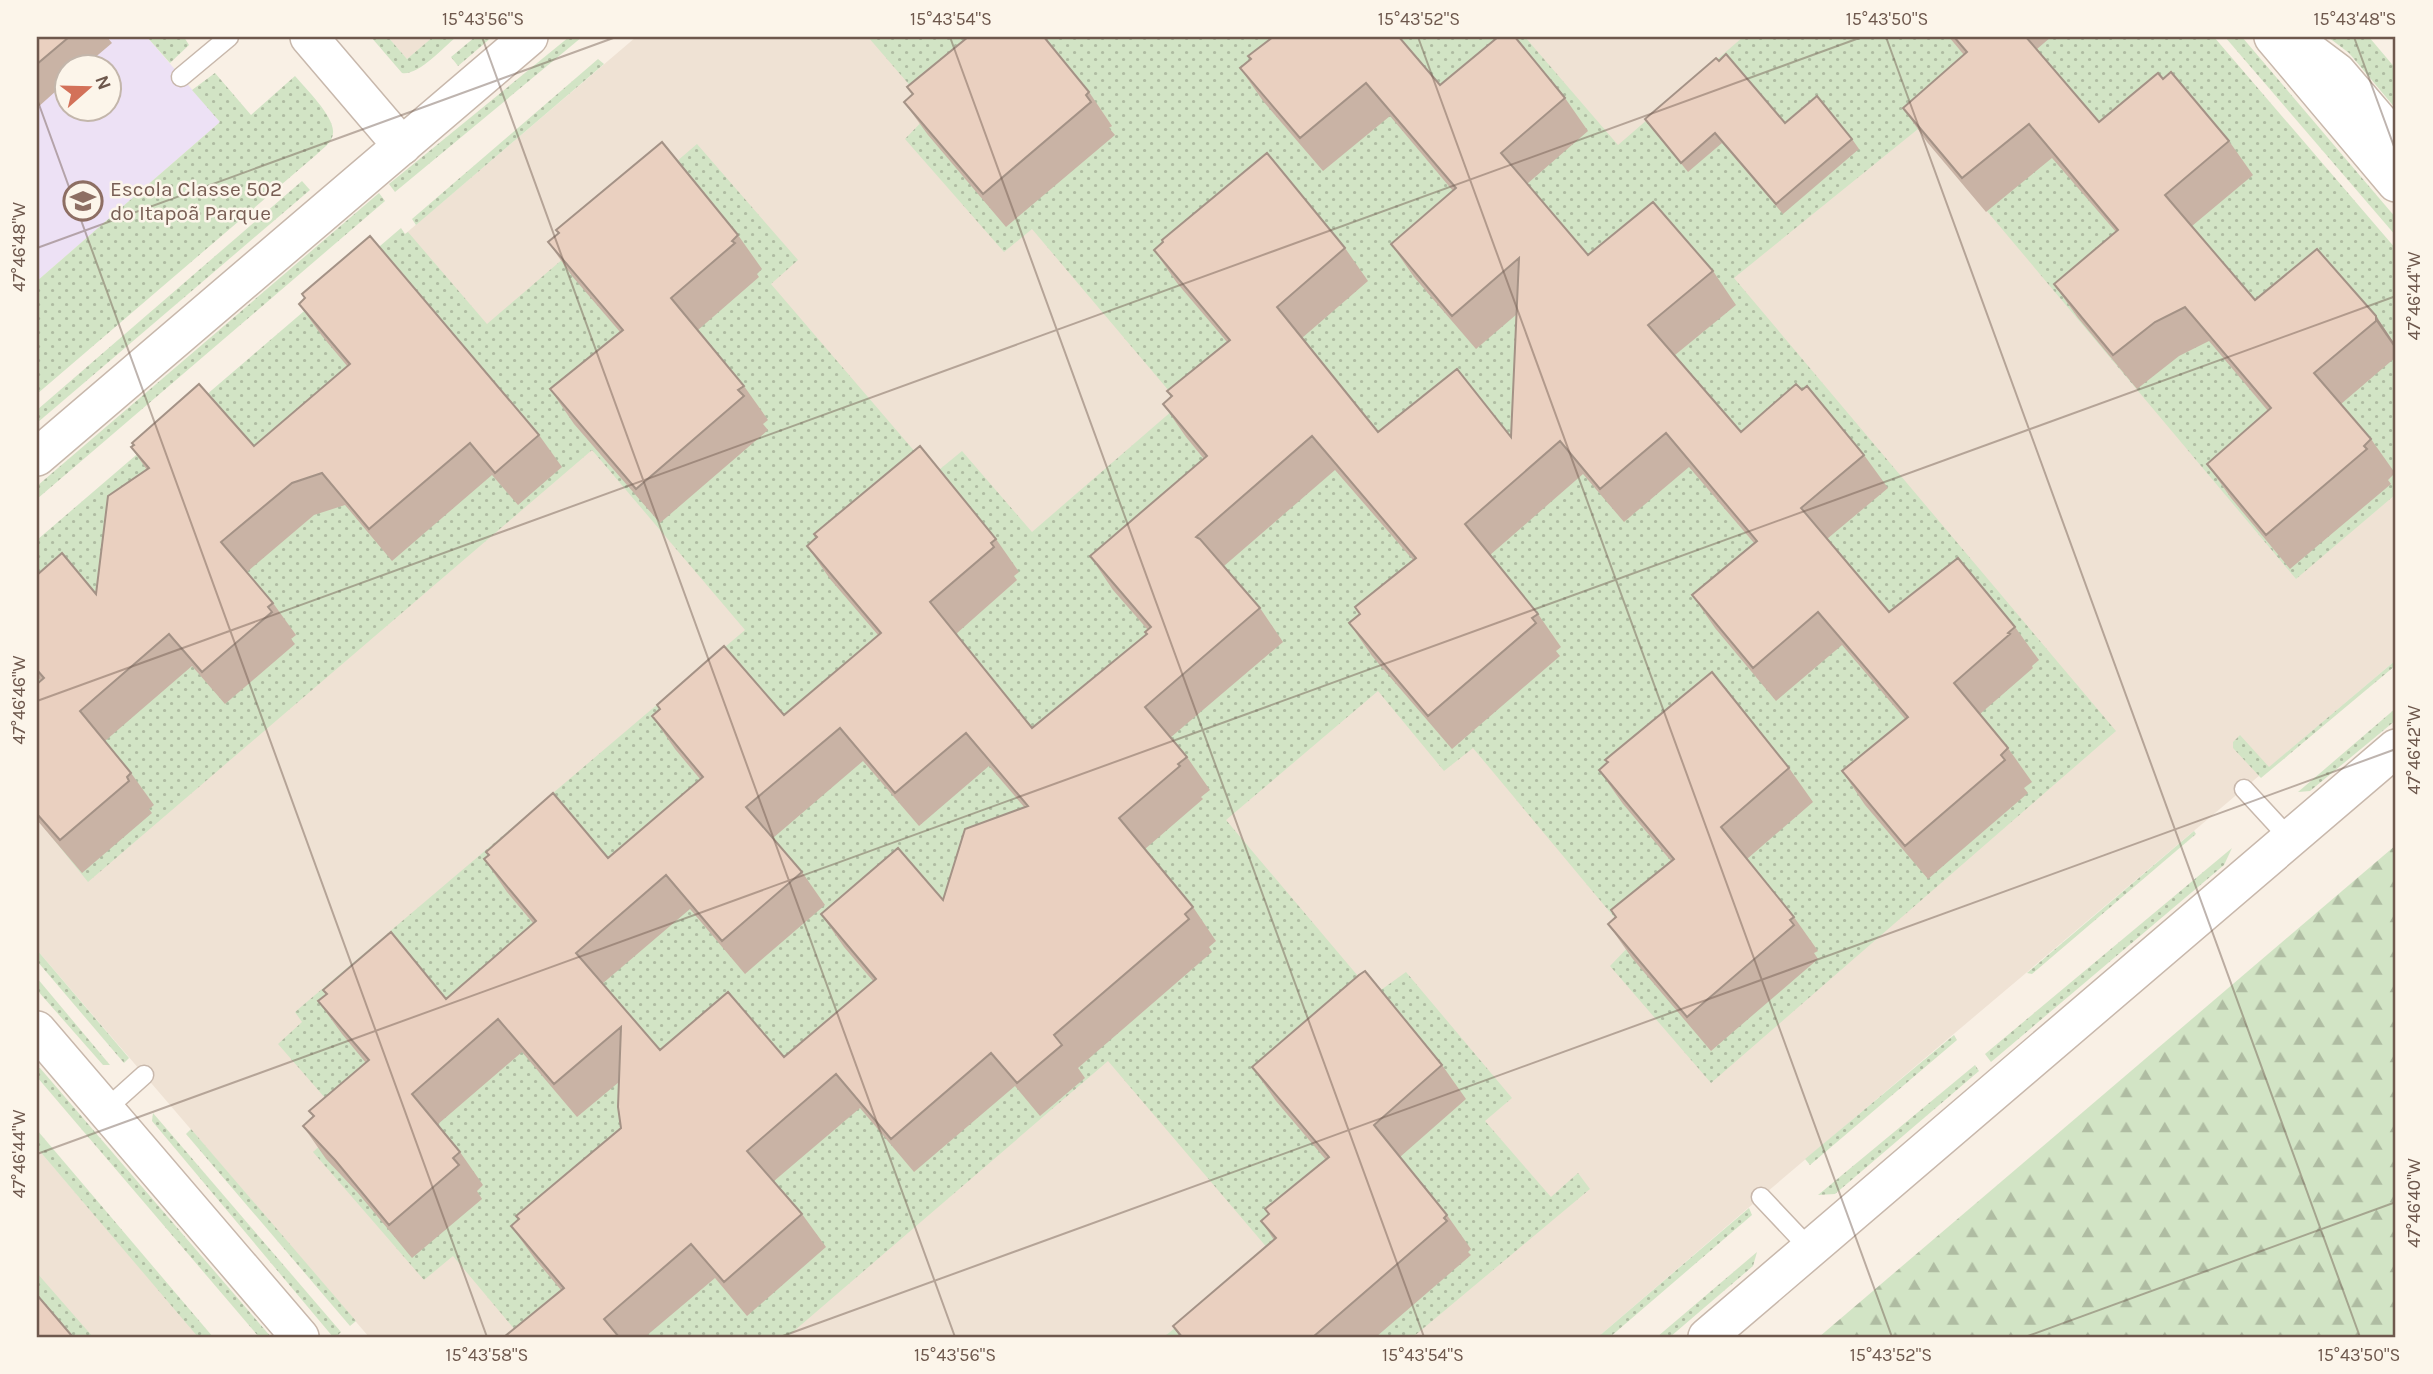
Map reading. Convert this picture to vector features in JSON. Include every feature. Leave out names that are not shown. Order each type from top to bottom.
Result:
[{"type":"street","points":[[309,37],[402,146]]},
{"type":"street","points":[[37,457],[530,37]]},
{"type":"street","points":[[2273,37],[2396,183]]},
{"type":"street","points":[[2291,37],[2337,72],[2396,141]]},
{"type":"street","points":[[1707,1337],[2396,748]]},
{"type":"street","points":[[37,1030],[300,1337]]},
{"type":"lane","points":[[181,77],[229,37]]},
{"type":"lane","points":[[2244,789],[2290,839]]},
{"type":"lane","points":[[105,1110],[144,1075]]},
{"type":"lane","points":[[1761,1197],[1810,1249]]},
{"type":"shaded area","name":"Escola Classe 502 do Itapoã Parque","points":[[37,37],[147,37],[220,122],[37,281]]},
{"type":"shaded area","points":[[388,37],[434,37],[407,59]]},
{"type":"shaded area","points":[[636,37],[2164,37],[2396,309],[2396,660],[1598,1337],[369,1337],[37,950],[37,548]]},
{"type":"shaded area","points":[[37,1148],[199,1337],[37,1337]]},
{"type":"green space","points":[[147,37],[184,37],[189,45],[170,63]]},
{"type":"green space","points":[[371,37],[388,37],[407,59],[433,37],[456,37],[423,66],[402,73]]},
{"type":"green space","points":[[475,37],[492,37],[458,66],[451,57]]},
{"type":"green space","points":[[569,37],[582,37],[395,192],[389,184]]},
{"type":"green space","points":[[868,37],[1525,37],[1618,145],[1743,37],[2214,37],[2396,249],[2396,494],[2296,579],[1918,129],[1734,278],[2116,731],[1711,1083],[1610,966],[1634,941],[1473,748],[1444,771],[1378,691],[1226,820],[1374,995],[1406,972],[1512,1098],[1485,1121],[1551,1197],[1578,1173],[1590,1189],[1413,1337],[1164,1337],[1269,1250],[1108,1061],[787,1337],[521,1337],[453,1256],[424,1280],[313,1152],[346,1122],[278,1044],[302,1022],[295,1012],[745,630],[592,450],[88,882],[37,819],[37,540],[401,228],[405,234],[408,232],[487,324],[697,144],[798,260],[771,284],[934,474],[962,451],[1032,532],[1180,404],[1032,229],[1004,252],[905,139],[932,111]]},
{"type":"green space","points":[[2225,37],[2242,37],[2396,218],[2396,236]]},
{"type":"green space","points":[[2328,37],[2369,37],[2396,69],[2396,109],[2349,53]]},
{"type":"green space","points":[[598,59],[604,64],[416,225],[412,219]]},
{"type":"green space","points":[[215,73],[251,115],[295,76],[329,119],[333,133],[331,139],[316,155],[37,394],[37,281],[220,122],[192,90]]},
{"type":"green space","points":[[302,181],[310,190],[37,423],[37,410]]},
{"type":"green space","points":[[379,193],[385,201],[37,499],[37,486]]},
{"type":"green space","points":[[2396,660],[2396,665],[2261,778],[2233,748],[2233,742],[2240,735],[2269,767]]},
{"type":"green space","points":[[2396,708],[2396,720],[2310,791],[2298,792]]},
{"type":"green space","points":[[2194,831],[2196,834],[2032,974],[2027,973]]},
{"type":"green space","points":[[2396,845],[2396,1337],[1819,1337]]},
{"type":"green space","points":[[2232,848],[2224,865],[1991,1062],[1985,1054]]},
{"type":"green space","points":[[37,950],[129,1058],[124,1063],[37,961]]},
{"type":"green space","points":[[37,978],[110,1065],[103,1065],[37,990]]},
{"type":"green space","points":[[1954,1035],[1957,1040],[1810,1165],[1805,1159]]},
{"type":"green space","points":[[1975,1065],[1979,1071],[1835,1194],[1818,1195]]},
{"type":"green space","points":[[37,1068],[40,1068],[271,1337],[259,1337],[37,1077]]},
{"type":"green space","points":[[153,1113],[341,1332],[336,1337],[333,1337],[152,1121]]},
{"type":"green space","points":[[191,1129],[356,1321],[350,1326],[186,1134]]},
{"type":"green space","points":[[37,1130],[213,1337],[198,1337],[37,1148]]},
{"type":"green space","points":[[1749,1208],[1752,1215],[1610,1337],[1598,1337]]},
{"type":"green space","points":[[1757,1252],[1753,1266],[1670,1337],[1657,1337]]},
{"type":"green space","points":[[37,1273],[93,1337],[37,1337]]},
{"type":"building","points":[[37,37],[69,37],[37,64]]},
{"type":"building","points":[[968,37],[1044,37],[1089,92],[1086,95],[1091,102],[983,194],[904,102],[913,94],[907,87]]},
{"type":"building","points":[[1273,37],[1399,37],[1440,85],[1498,37],[1515,37],[1565,98],[1501,153],[1588,255],[1653,202],[1713,271],[1648,325],[1741,432],[1796,384],[1802,390],[1807,386],[1864,455],[1801,508],[1889,612],[1958,558],[2015,627],[1954,683],[2008,748],[2001,755],[2005,760],[1905,846],[1842,771],[1908,717],[1818,612],[1753,668],[1692,595],[1757,541],[1666,433],[1600,489],[1560,441],[1465,524],[1538,614],[1532,618],[1536,623],[1428,716],[1349,623],[1360,614],[1355,607],[1416,558],[1312,436],[1196,537],[1260,608],[1145,707],[1187,757],[1119,818],[1193,907],[1185,914],[1189,919],[1054,1035],[1062,1045],[1017,1083],[991,1053],[891,1139],[836,1074],[747,1151],[802,1214],[724,1282],[691,1244],[604,1319],[619,1337],[504,1337],[564,1288],[511,1226],[519,1219],[516,1216],[621,1128],[618,1107],[621,1027],[554,1084],[498,1019],[412,1094],[460,1152],[453,1158],[459,1165],[389,1225],[303,1126],[314,1116],[309,1111],[369,1060],[318,1001],[327,994],[323,990],[391,932],[446,999],[536,921],[484,859],[489,855],[486,852],[553,793],[608,858],[703,777],[652,716],[660,709],[657,705],[724,646],[784,715],[881,633],[807,546],[817,537],[814,534],[920,446],[996,539],[991,543],[994,547],[930,602],[1032,728],[1147,634],[1145,632],[1151,627],[1090,556],[1207,456],[1163,404],[1172,396],[1167,391],[1230,340],[1154,250],[1162,240],[1267,153],[1345,248],[1277,307],[1378,432],[1457,369],[1511,437],[1519,258],[1452,316],[1391,244],[1456,188],[1366,83],[1300,138],[1240,68],[1251,59],[1248,56]],"holes":[[[840,728],[895,793],[966,733],[1028,806],[965,829],[943,900],[898,848],[821,914],[876,979],[784,1057],[728,992],[660,1050],[576,953],[666,875],[722,941],[802,872],[746,807]]]},
{"type":"building","points":[[1954,37],[2026,37],[2099,122],[2158,73],[2163,79],[2171,72],[2229,141],[2165,195],[2255,300],[2317,249],[2376,316],[2376,321],[2314,373],[2371,439],[2364,446],[2367,449],[2266,535],[2207,464],[2271,408],[2185,307],[2155,322],[2113,355],[2054,284],[2118,230],[2029,124],[1962,178],[1903,108],[1967,52]]},
{"type":"building","points":[[1726,54],[1785,123],[1817,96],[1852,139],[1776,204],[1715,133],[1681,163],[1645,119],[1716,58],[1719,61]]},
{"type":"building","points":[[662,142],[738,235],[732,241],[735,243],[671,298],[744,386],[738,390],[744,396],[636,489],[550,389],[623,330],[548,242],[559,233],[556,230]]},
{"type":"building","points":[[370,236],[539,435],[495,473],[470,443],[369,529],[322,473],[292,483],[221,542],[273,603],[268,607],[272,612],[202,672],[169,634],[80,711],[131,773],[127,777],[129,781],[60,840],[37,814],[37,684],[44,678],[37,670],[37,575],[62,553],[96,594],[108,496],[149,468],[131,447],[134,445],[132,443],[199,384],[254,446],[350,364],[299,304],[305,298],[302,294]]},
{"type":"building","points":[[1712,672],[1789,768],[1721,827],[1794,917],[1790,920],[1794,925],[1687,1017],[1608,924],[1616,917],[1611,910],[1674,859],[1599,770],[1608,762],[1605,760]]},
{"type":"building","points":[[1365,971],[1442,1065],[1374,1125],[1447,1215],[1444,1218],[1447,1221],[1313,1337],[1182,1337],[1173,1326],[1276,1238],[1261,1221],[1269,1214],[1265,1209],[1329,1157],[1252,1067]]},
{"type":"building","points":[[37,1295],[72,1336],[37,1337]]},
{"type":"place","name":"Escola Classe 502 do Itapoã Parque","points":[[83,201]]}]
